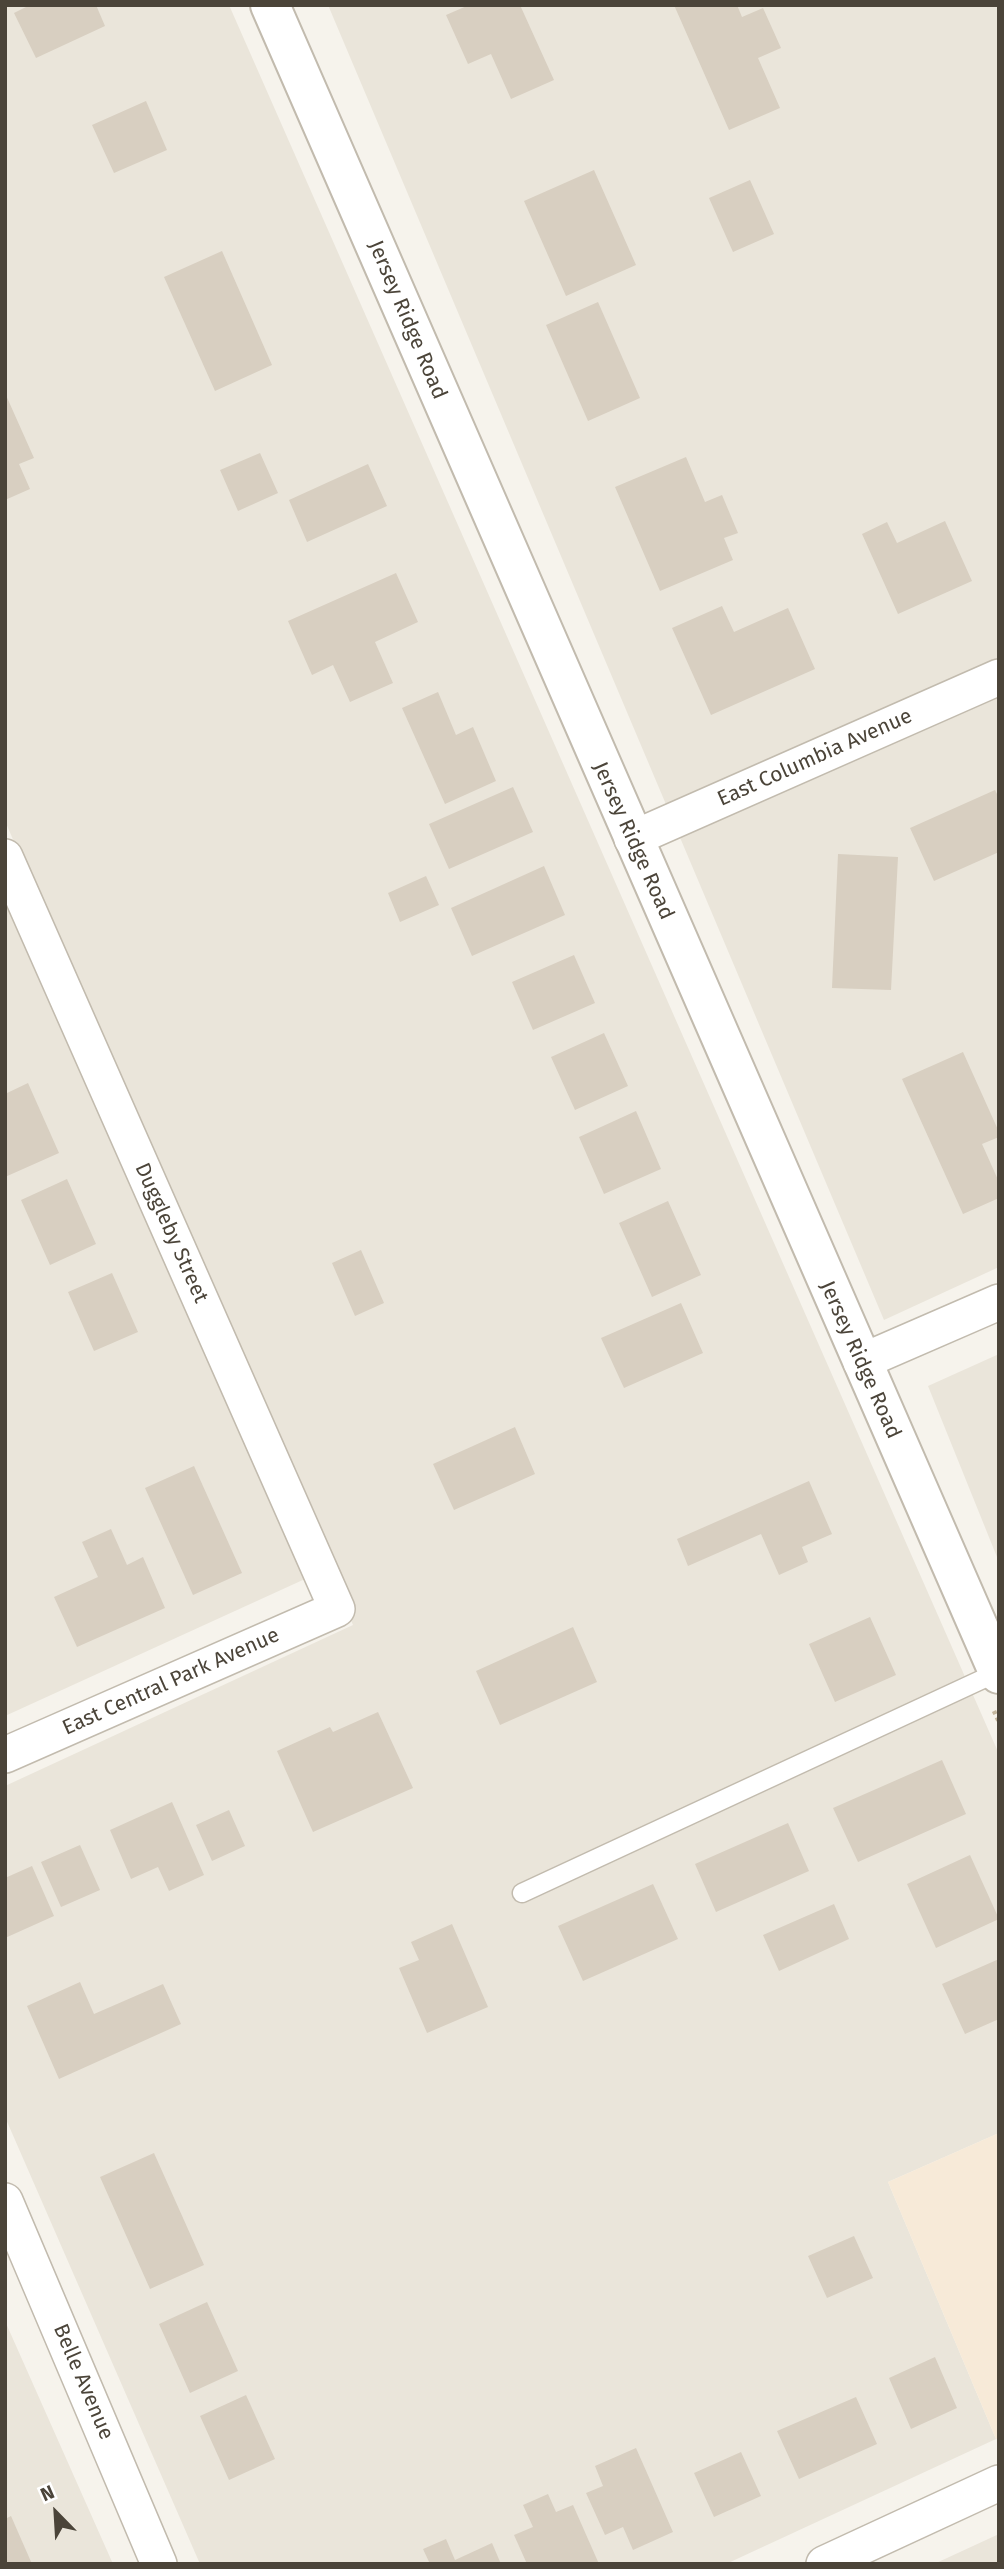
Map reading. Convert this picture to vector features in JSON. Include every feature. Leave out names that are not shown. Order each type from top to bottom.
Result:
[{"type":"street","name":"Jersey Ridge Road","points":[[270,5],[998,1673]]},
{"type":"street","name":"East Columbia Avenue","points":[[632,839],[999,677]]},
{"type":"street","name":"Duggleby Street","points":[[5,857],[337,1609]]},
{"type":"street","points":[[861,1362],[999,1302]]},
{"type":"street","name":"East Central Park Avenue","points":[[5,1755],[337,1609]]},
{"type":"street","name":"Belle Avenue","points":[[5,2201],[159,2564]]},
{"type":"street","points":[[824,2564],[999,2483]]},
{"type":"lane","points":[[522,1893],[998,1673]]},
{"type":"shaded area","points":[[5,5],[229,5],[999,1754],[999,2133],[888,2182],[996,2439],[726,2564],[200,2564],[5,2117],[5,1786],[353,1625],[5,821]]},
{"type":"shaded area","points":[[328,5],[999,5],[999,1267],[884,1320]]},
{"type":"shaded area","points":[[5,892],[305,1579],[5,1716]]},
{"type":"shaded area","points":[[999,1354],[999,1562],[928,1386]]},
{"type":"shaded area","points":[[999,2133],[999,2438],[996,2439],[888,2182]]},
{"type":"shaded area","points":[[5,2321],[113,2564],[5,2564]]},
{"type":"shaded area","points":[[999,2534],[999,2564],[934,2564]]},
{"type":"building","points":[[30,5],[96,5],[105,26],[36,58],[14,13]]},
{"type":"building","points":[[469,5],[520,5],[554,80],[511,99],[491,54],[468,64],[446,15]]},
{"type":"building","points":[[674,5],[737,5],[742,17],[763,8],[781,48],[758,58],[780,108],[729,130]]},
{"type":"building","points":[[146,101],[167,150],[114,173],[92,125]]},
{"type":"building","points":[[594,170],[636,265],[566,296],[524,201]]},
{"type":"building","points":[[750,180],[774,234],[733,252],[709,198]]},
{"type":"building","points":[[222,251],[272,365],[215,391],[164,277]]},
{"type":"building","points":[[598,302],[640,398],[588,421],[546,325]]},
{"type":"building","points":[[5,393],[34,458],[19,464],[30,489],[5,500]]},
{"type":"building","points":[[260,453],[278,493],[238,511],[220,470]]},
{"type":"building","points":[[686,457],[705,502],[722,495],[738,533],[724,538],[733,560],[660,591],[615,487]]},
{"type":"building","points":[[368,464],[387,506],[307,542],[289,500]]},
{"type":"building","points":[[945,521],[972,581],[898,614],[862,534],[887,522],[897,543]]},
{"type":"building","points":[[396,573],[418,622],[375,642],[393,683],[350,702],[333,665],[312,675],[288,621]]},
{"type":"building","points":[[722,606],[734,632],[788,608],[815,669],[711,715],[672,628]]},
{"type":"building","points":[[438,692],[456,735],[473,727],[496,781],[445,804],[402,708]]},
{"type":"building","points":[[513,787],[533,832],[449,869],[429,824]]},
{"type":"building","points":[[995,790],[999,798],[999,852],[934,881],[910,828]]},
{"type":"building","points":[[838,854],[898,857],[891,990],[832,988]]},
{"type":"building","points":[[544,866],[565,915],[472,956],[451,908]]},
{"type":"building","points":[[426,876],[439,905],[400,922],[388,893]]},
{"type":"building","points":[[574,955],[595,1003],[533,1030],[512,982]]},
{"type":"building","points":[[604,1033],[628,1086],[575,1110],[551,1057]]},
{"type":"building","points":[[963,1052],[999,1132],[999,1137],[982,1144],[999,1182],[999,1198],[963,1214],[902,1079]]},
{"type":"building","points":[[28,1083],[59,1153],[5,1177],[5,1094]]},
{"type":"building","points":[[636,1111],[661,1169],[604,1194],[579,1137]]},
{"type":"building","points":[[67,1179],[96,1244],[50,1265],[21,1200]]},
{"type":"building","points":[[668,1201],[701,1275],[652,1297],[619,1223]]},
{"type":"building","points":[[361,1250],[384,1303],[355,1316],[332,1263]]},
{"type":"building","points":[[112,1273],[138,1332],[94,1351],[68,1292]]},
{"type":"building","points":[[681,1303],[703,1353],[624,1388],[601,1338]]},
{"type":"building","points":[[515,1427],[535,1474],[454,1510],[433,1464]]},
{"type":"building","points":[[194,1466],[242,1573],[193,1595],[145,1488]]},
{"type":"building","points":[[809,1481],[832,1534],[802,1547],[808,1562],[779,1575],[761,1534],[688,1566],[677,1539]]},
{"type":"building","points":[[111,1529],[127,1565],[143,1557],[165,1608],[77,1647],[54,1597],[98,1577],[82,1542]]},
{"type":"building","points":[[870,1617],[896,1675],[835,1702],[809,1644]]},
{"type":"building","points":[[573,1627],[597,1682],[500,1725],[476,1671]]},
{"type":"building","points":[[378,1712],[413,1788],[313,1832],[277,1751],[330,1727],[333,1732]]},
{"type":"building","points":[[942,1760],[966,1814],[858,1862],[833,1808]]},
{"type":"building","points":[[172,1802],[204,1875],[169,1891],[158,1867],[131,1879],[110,1830]]},
{"type":"building","points":[[229,1810],[245,1846],[212,1861],[196,1825]]},
{"type":"building","points":[[788,1823],[809,1871],[716,1912],[695,1864]]},
{"type":"building","points":[[80,1845],[100,1890],[61,1907],[41,1862]]},
{"type":"building","points":[[970,1855],[999,1919],[936,1948],[907,1884]]},
{"type":"building","points":[[32,1866],[54,1916],[5,1938],[5,1878]]},
{"type":"building","points":[[653,1884],[678,1939],[583,1981],[558,1926]]},
{"type":"building","points":[[834,1904],[849,1939],[779,1971],[763,1935]]},
{"type":"building","points":[[452,1924],[488,2007],[427,2033],[399,1968],[419,1960],[411,1942]]},
{"type":"building","points":[[999,1959],[999,2019],[965,2034],[942,1984]]},
{"type":"building","points":[[80,1982],[94,2014],[163,1984],[181,2024],[59,2079],[27,2006]]},
{"type":"building","points":[[154,2153],[204,2265],[150,2289],[100,2177]]},
{"type":"building","points":[[854,2236],[873,2278],[827,2298],[808,2256]]},
{"type":"building","points":[[207,2302],[238,2371],[190,2393],[159,2324]]},
{"type":"building","points":[[935,2357],[957,2408],[911,2429],[889,2378]]},
{"type":"building","points":[[246,2395],[275,2459],[229,2480],[200,2416]]},
{"type":"building","points":[[856,2397],[877,2444],[799,2479],[777,2431]]},
{"type":"building","points":[[636,2448],[673,2532],[633,2550],[623,2527],[605,2535],[586,2493],[603,2486],[595,2466]]},
{"type":"building","points":[[741,2452],[761,2496],[714,2517],[694,2473]]},
{"type":"building","points":[[548,2494],[556,2512],[573,2505],[599,2564],[527,2564],[514,2535],[533,2527],[523,2505]]},
{"type":"building","points":[[11,2516],[32,2564],[5,2564],[5,2519]]},
{"type":"building","points":[[446,2539],[455,2560],[492,2543],[501,2564],[430,2564],[423,2549]]}]
